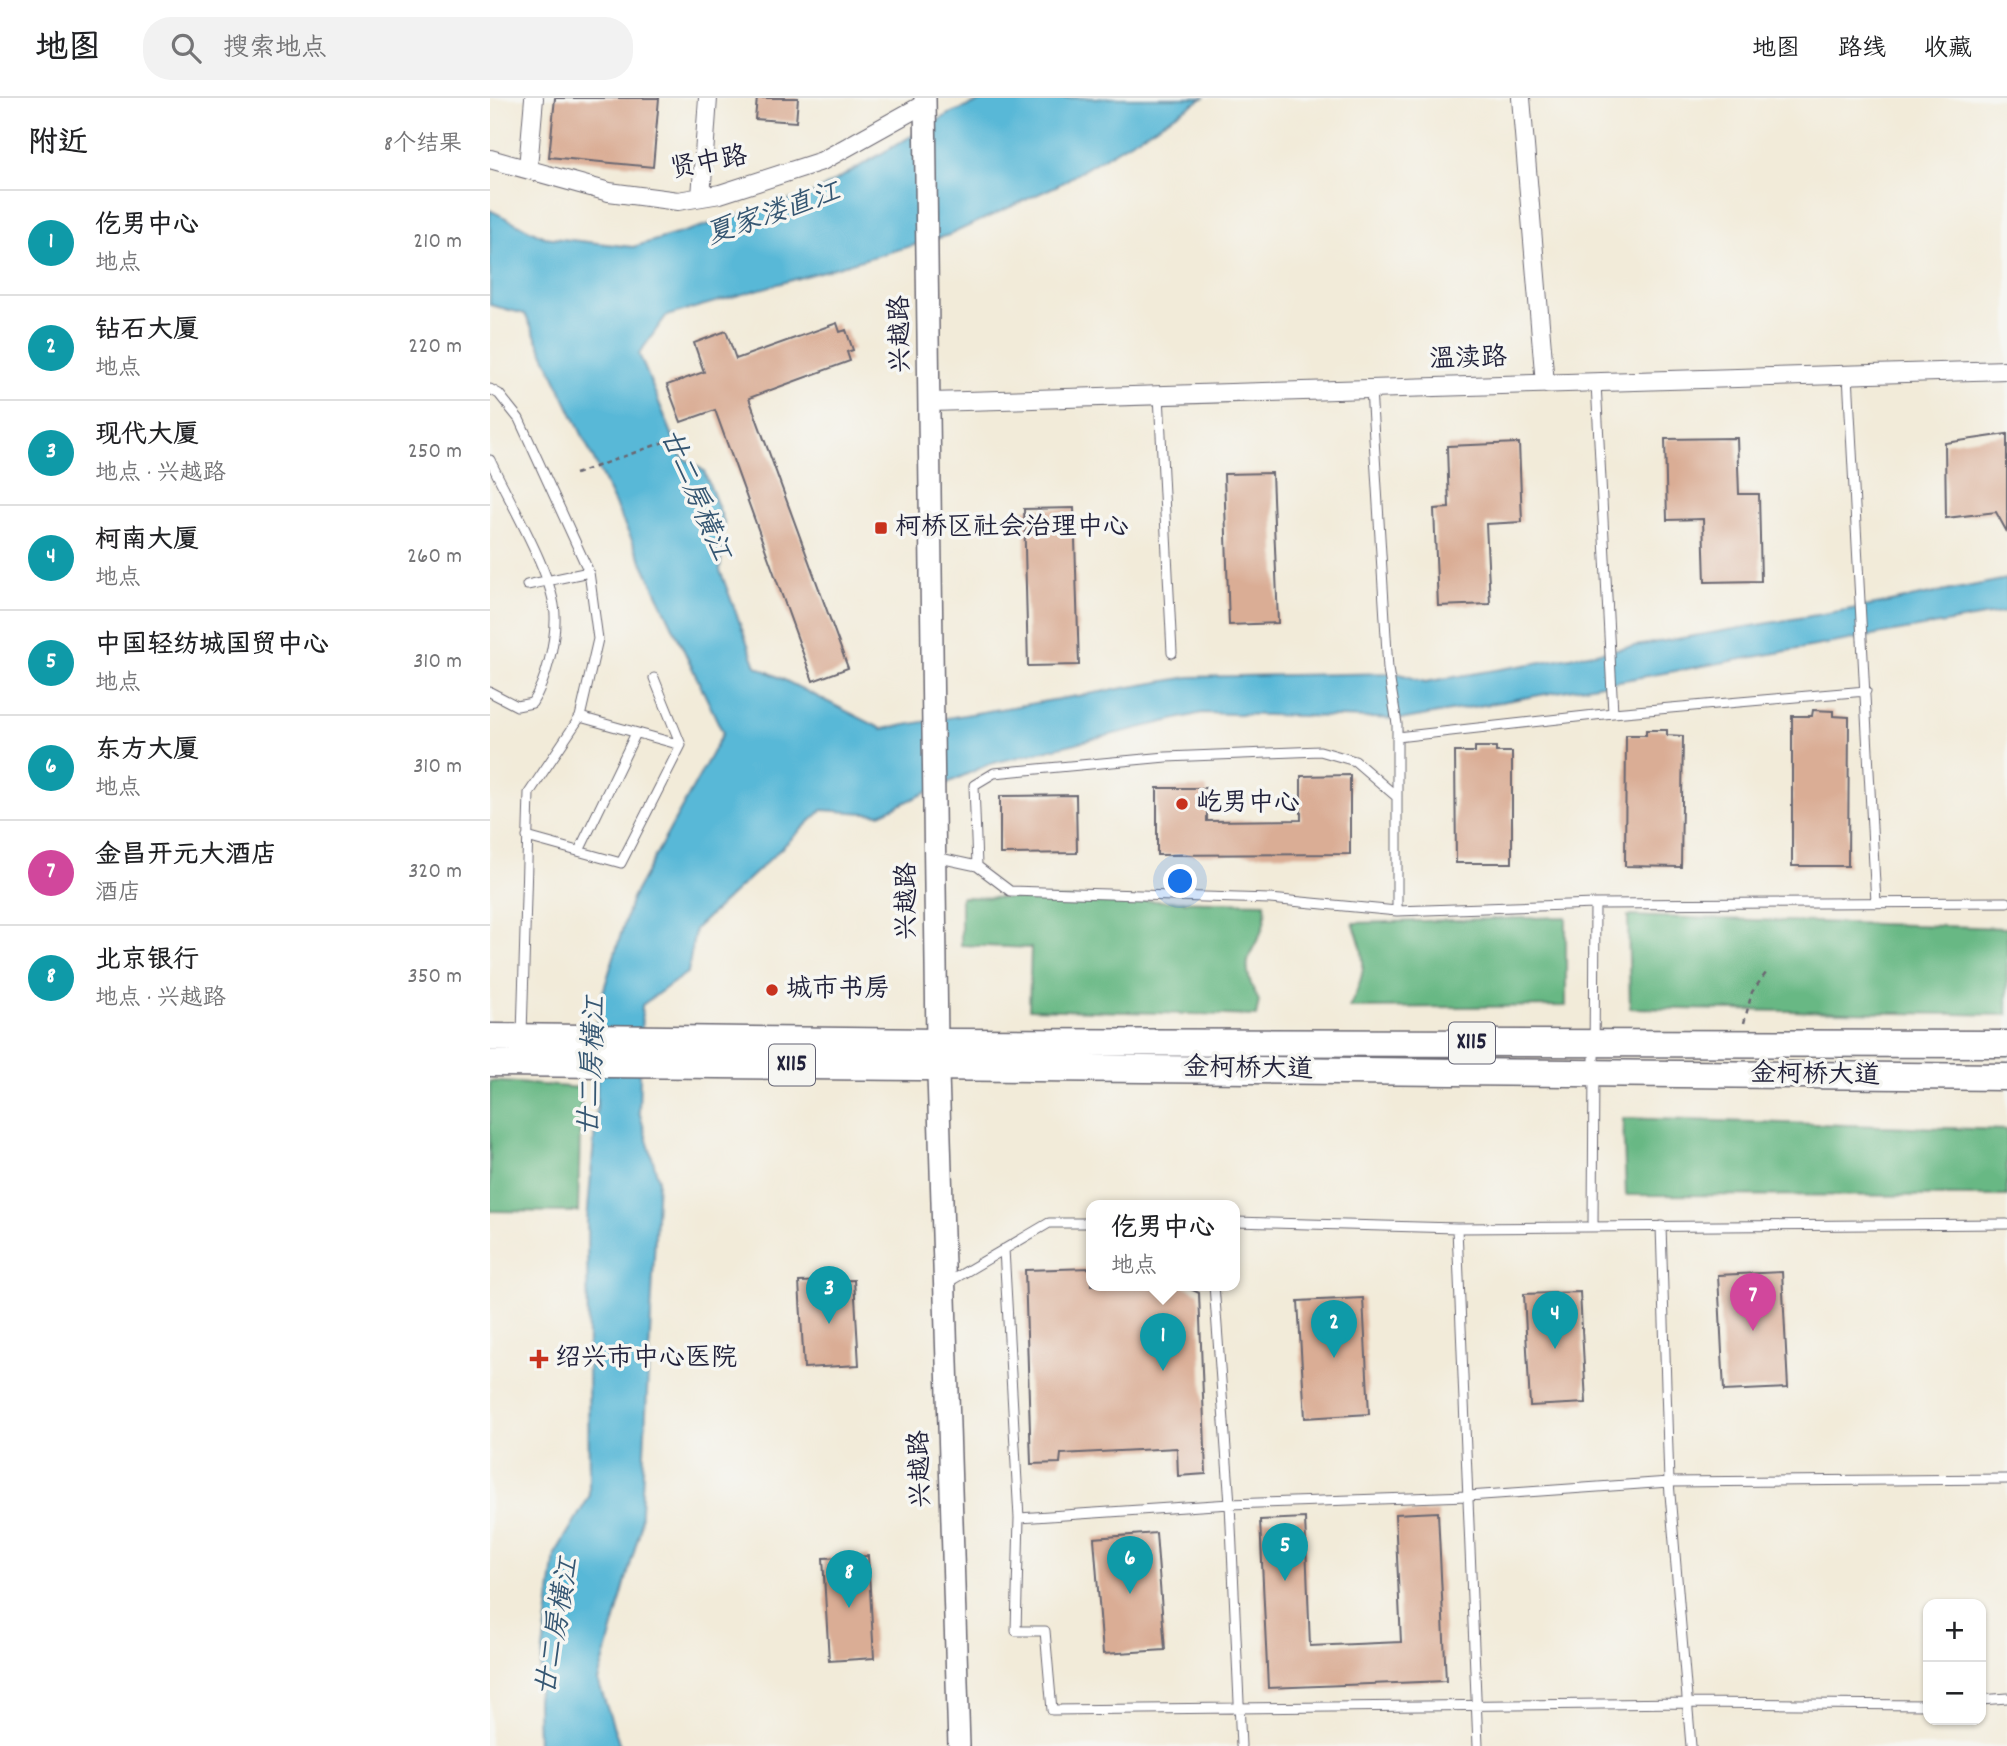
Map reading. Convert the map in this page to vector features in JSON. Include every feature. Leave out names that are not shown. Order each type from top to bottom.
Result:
[{"type":"main road","name":"金柯桥大道","points":[[490,1037],[522,1037],[587,1051]]},
{"type":"main road","name":"金柯桥大道","points":[[938,1055],[1593,1043],[2007,1044]]},
{"type":"main road","name":"金柯桥大道","points":[[490,1063],[587,1051],[648,1051],[938,1055],[1593,1074],[2007,1077]]},
{"type":"street","points":[[528,168],[534,98]]},
{"type":"street","points":[[701,197],[708,98]]},
{"type":"street","points":[[1521,98],[1545,384]]},
{"type":"street","name":"贤中路","points":[[490,159],[609,192],[678,201],[701,197],[822,161],[926,105]]},
{"type":"street","name":"兴越路","points":[[926,105],[938,1055],[959,1746]]},
{"type":"street","name":"温渎路","points":[[931,402],[2007,370]]},
{"type":"lane","points":[[1848,375],[1876,903]]},
{"type":"lane","points":[[1595,383],[1613,713]]},
{"type":"lane","points":[[490,389],[499,394],[519,419],[589,572],[598,639],[580,717],[529,793],[522,1037]]},
{"type":"lane","points":[[1371,389],[1388,669],[1397,724],[1397,911]]},
{"type":"lane","points":[[1159,395],[1172,653]]},
{"type":"lane","points":[[490,460],[547,581],[555,615],[544,684],[532,703],[517,706],[490,692]]},
{"type":"lane","points":[[527,585],[589,572]]},
{"type":"lane","points":[[527,837],[621,863],[681,746],[654,678]]},
{"type":"lane","points":[[1397,737],[1613,713],[1866,691]]},
{"type":"lane","points":[[580,717],[681,746]]},
{"type":"lane","points":[[579,851],[636,733]]},
{"type":"lane","points":[[977,866],[974,785],[994,773],[1166,757],[1320,751],[1355,761],[1397,797]]},
{"type":"lane","points":[[935,857],[977,866],[1010,891],[1270,899],[1397,911],[1595,904],[2007,902]]},
{"type":"lane","points":[[1593,1226],[1595,904]]},
{"type":"lane","points":[[1240,1222],[1457,1227],[2007,1224]]},
{"type":"lane","points":[[945,1284],[1049,1223],[1086,1223]]},
{"type":"lane","points":[[1661,1226],[1669,1482],[1691,1746]]},
{"type":"lane","points":[[1457,1227],[1478,1746]]},
{"type":"lane","points":[[1004,1249],[1019,1518],[1016,1631],[1045,1631],[1052,1710],[1687,1703],[1923,1705]]},
{"type":"lane","points":[[1214,1291],[1230,1503],[1241,1746]]},
{"type":"lane","points":[[1019,1518],[1230,1503],[1468,1496],[1669,1482],[2007,1479]]},
{"type":"lane","points":[[1986,1700],[2007,1698]]},
{"type":"path","points":[[575,474],[678,437]]},
{"type":"path","points":[[1739,1043],[1752,992],[1766,973]]},
{"type":"green space","points":[[961,897],[1265,903],[1262,931],[1252,949],[1248,969],[1259,1001],[1256,1016],[1029,1009],[1031,948],[961,945]]},
{"type":"green space","points":[[1628,916],[2007,928],[2007,1015],[1630,1008]]},
{"type":"green space","points":[[1566,917],[1566,1006],[1349,1008],[1362,976],[1363,966],[1361,947],[1353,923]]},
{"type":"green space","points":[[490,1081],[581,1088],[578,1212],[490,1211]]},
{"type":"green space","points":[[1623,1118],[2007,1130],[2007,1196],[1626,1195]]},
{"type":"water","points":[[989,98],[1203,98],[1058,185],[949,235],[666,316],[639,354],[681,456],[704,471],[724,522],[720,570],[756,666],[882,729],[1189,677],[1397,673],[1425,682],[1875,605],[2007,579],[2007,612],[1405,719],[1202,713],[989,764],[880,814],[822,810],[695,929],[688,972],[642,1005],[639,1111],[658,1178],[640,1530],[598,1681],[620,1746],[538,1746],[537,1700],[555,1554],[589,1497],[587,1221],[597,1106],[597,1012],[632,898],[723,733],[525,314],[490,305],[490,210],[544,237],[633,247],[814,193],[949,114]]},
{"type":"building","points":[[555,98],[659,98],[653,167],[549,157]]},
{"type":"building","points":[[757,98],[798,98],[796,122],[755,119]]},
{"type":"building","points":[[837,323],[840,332],[846,330],[853,350],[847,352],[850,361],[749,398],[848,668],[813,681],[715,410],[681,422],[667,385],[704,372],[694,343],[726,331],[736,359]]},
{"type":"building","points":[[2007,434],[2007,532],[1996,512],[1946,518],[1945,443]]},
{"type":"building","points":[[1737,438],[1739,494],[1759,494],[1761,581],[1705,582],[1703,519],[1667,520],[1665,439]]},
{"type":"building","points":[[1519,443],[1522,522],[1486,524],[1490,604],[1438,606],[1434,509],[1449,508],[1447,446]]},
{"type":"building","points":[[1272,473],[1278,623],[1229,625],[1224,474]]},
{"type":"building","points":[[1074,508],[1079,665],[1028,666],[1024,509]]},
{"type":"building","points":[[1813,710],[1833,711],[1833,716],[1849,717],[1848,866],[1792,866],[1792,716],[1812,716]]},
{"type":"building","points":[[1646,730],[1667,730],[1667,735],[1683,736],[1681,867],[1625,866],[1626,735],[1646,735]]},
{"type":"building","points":[[1475,747],[1496,747],[1496,752],[1512,752],[1512,863],[1456,863],[1455,752],[1475,752]]},
{"type":"building","name":"屹男中心","points":[[1350,775],[1350,854],[1157,855],[1157,788],[1207,788],[1207,821],[1301,820],[1301,776]]},
{"type":"building","points":[[1076,795],[1077,853],[1000,854],[1000,796]]},
{"type":"building","points":[[1086,1268],[1086,1291],[1199,1293],[1206,1474],[1178,1476],[1177,1448],[1061,1454],[1060,1463],[1031,1464],[1025,1270]]},
{"type":"building","points":[[1782,1272],[1788,1388],[1724,1391],[1718,1275]]},
{"type":"building","points":[[854,1280],[859,1365],[804,1368],[799,1282]]},
{"type":"building","points":[[1580,1292],[1586,1403],[1530,1406],[1524,1294]]},
{"type":"building","points":[[1363,1298],[1369,1414],[1305,1418],[1298,1301]]},
{"type":"building","points":[[1438,1512],[1446,1681],[1268,1688],[1260,1520],[1305,1518],[1310,1646],[1401,1642],[1395,1514]]},
{"type":"building","points":[[1156,1533],[1165,1650],[1103,1654],[1094,1538]]},
{"type":"building","points":[[868,1556],[874,1658],[829,1661],[823,1558]]},
{"type":"place","name":"柯桥区社会治理中心","points":[[881,528]]},
{"type":"place","name":"屹男中心","points":[[1182,804]]},
{"type":"place","name":"城市书房","points":[[772,990]]},
{"type":"place","name":"现代大厦","points":[[829,1324]]},
{"type":"place","name":"金昌开元大酒店","points":[[1753,1331]]},
{"type":"place","name":"柯南大厦","points":[[1555,1349]]},
{"type":"place","name":"钻石大厦","points":[[1334,1358]]},
{"type":"place","name":"绍兴市中心医院","points":[[539,1359]]},
{"type":"place","name":"仡男中心","points":[[1163,1371]]},
{"type":"place","name":"中国轻纺城国贸中心","points":[[1285,1581]]},
{"type":"place","name":"东方大厦","points":[[1130,1594]]},
{"type":"place","name":"北京银行","points":[[849,1608]]},
{"type":"water label","name":"夏家溇直江","points":[[774,216]]},
{"type":"water label","name":"廿二房横江","points":[[693,496]]},
{"type":"water label","name":"廿二房横江","points":[[595,1066]]},
{"type":"water label","name":"廿二房横江","points":[[560,1627]]}]
